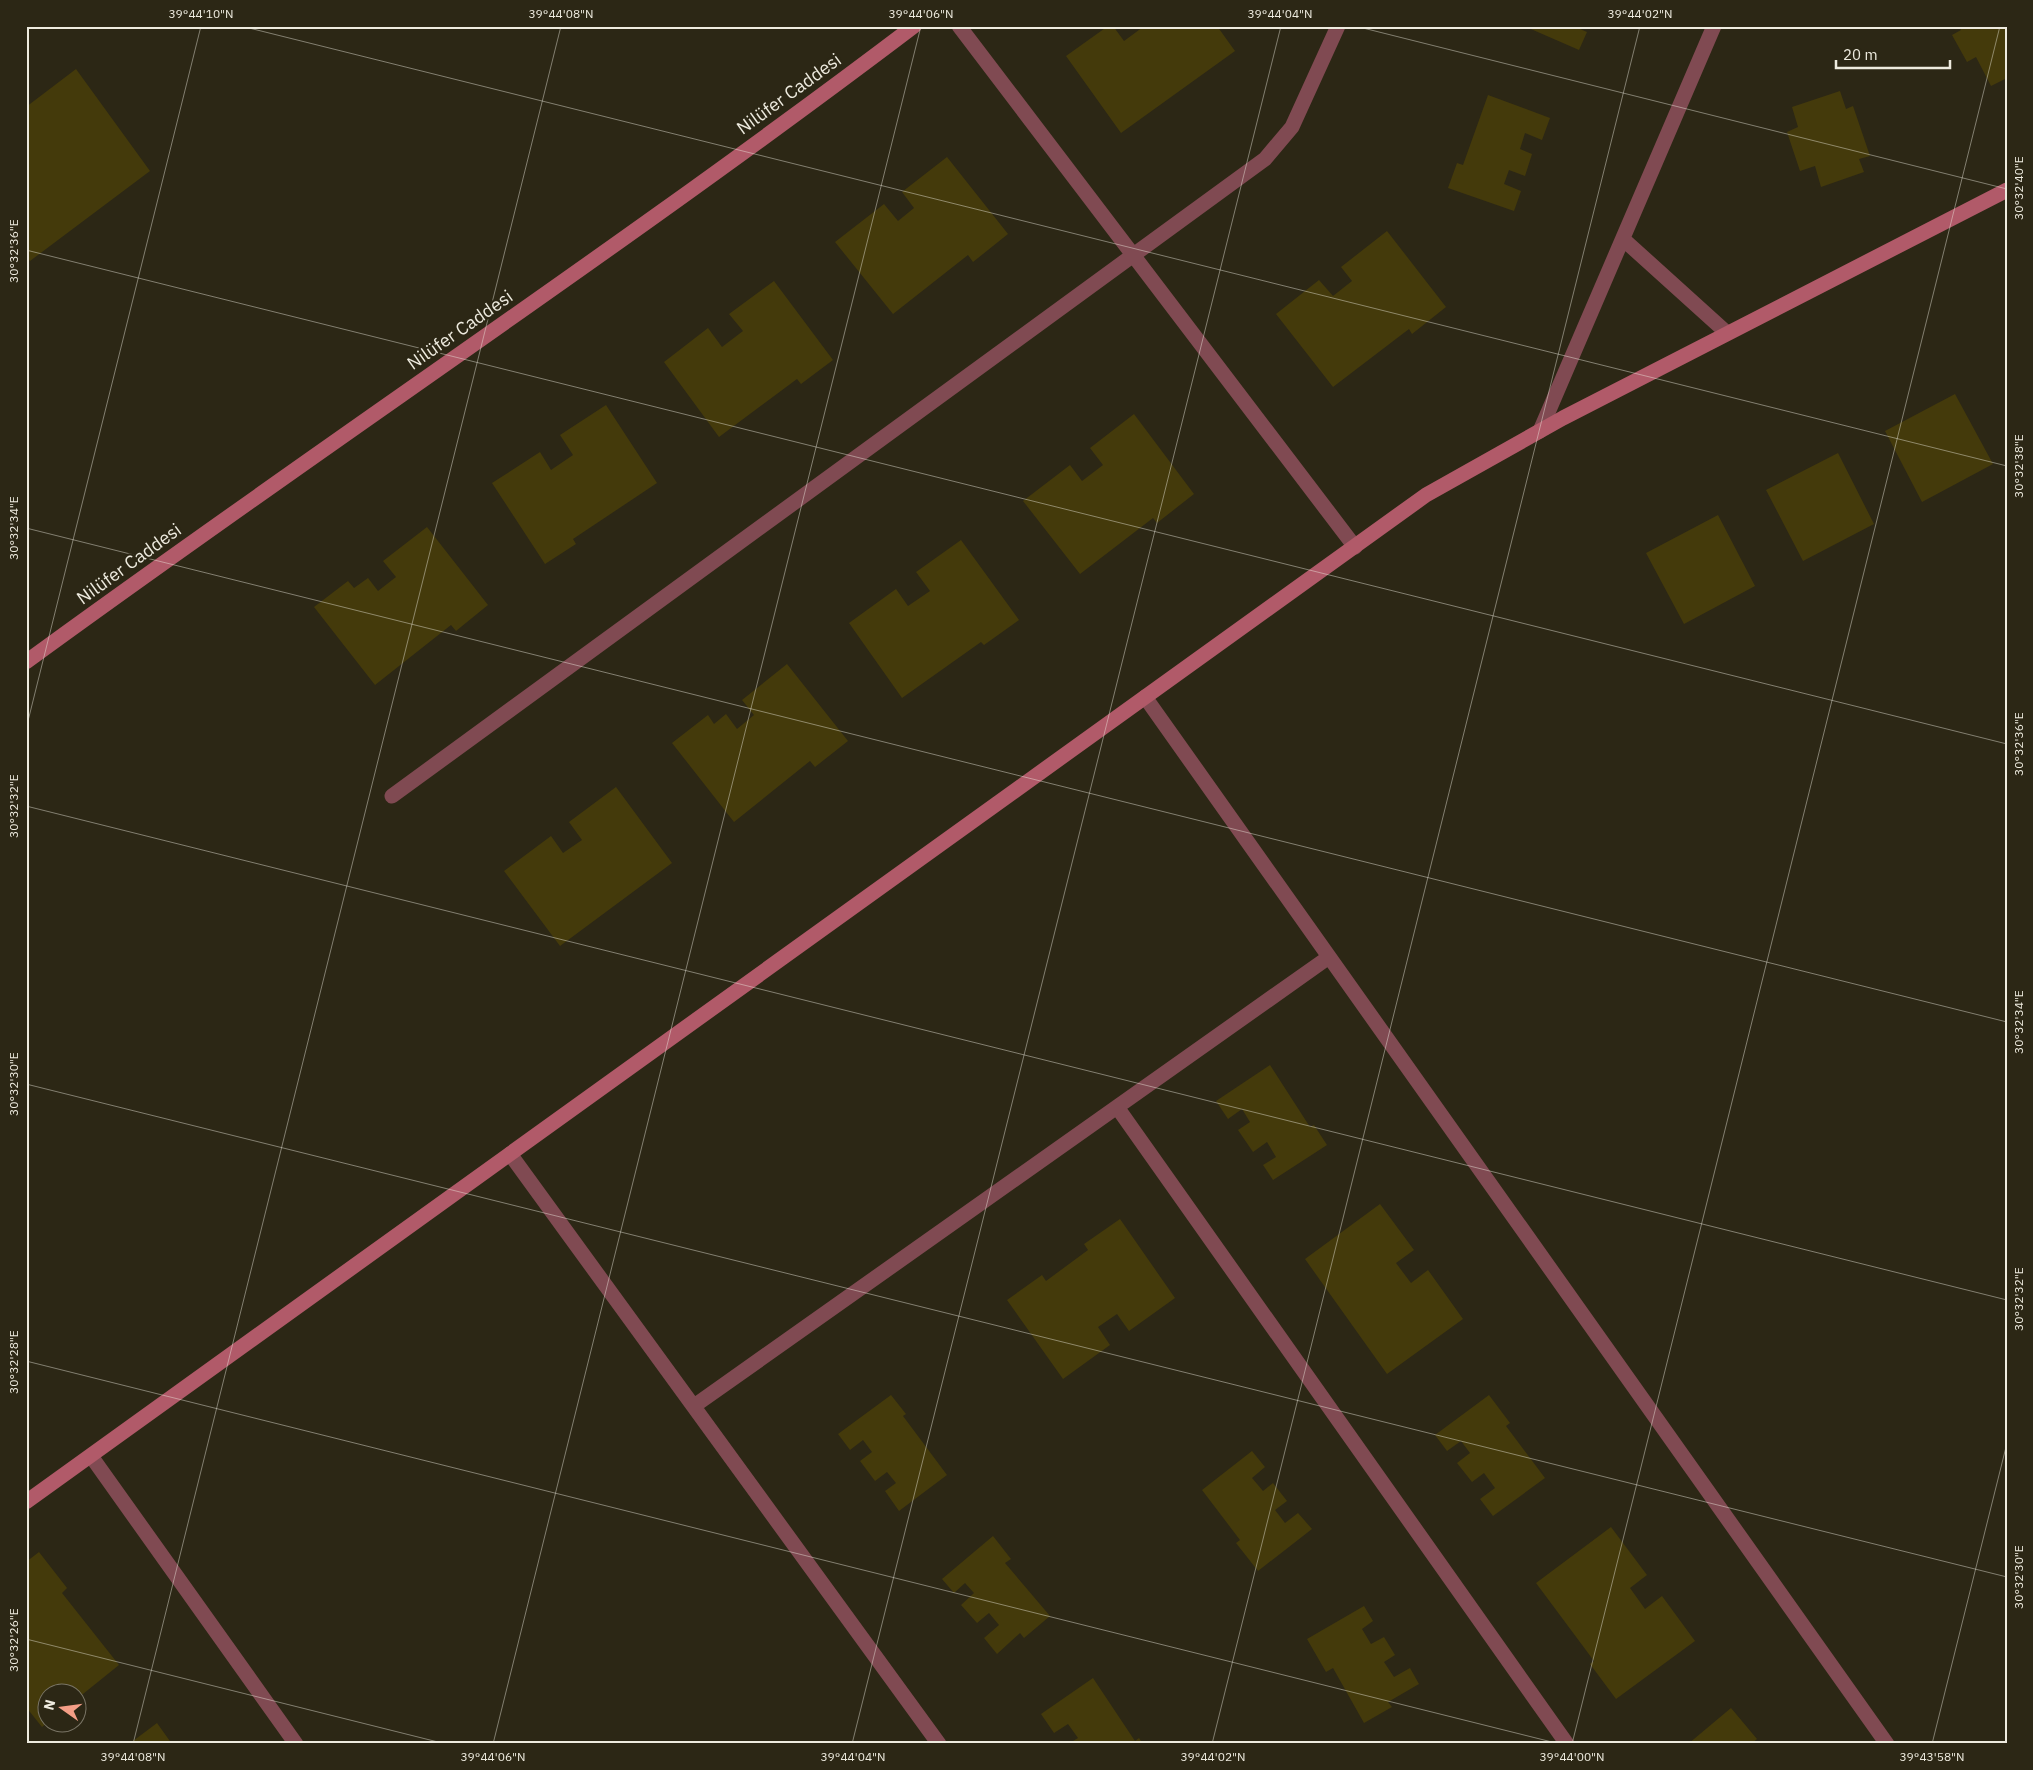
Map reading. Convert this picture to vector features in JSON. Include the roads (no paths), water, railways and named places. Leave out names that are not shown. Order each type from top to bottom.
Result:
[{"type":"street","name":"Nilüfer Caddesi","points":[[26,662],[152,570],[633,231],[914,26]]},
{"type":"street","points":[[959,26],[1354,547]]},
{"type":"street","points":[[392,796],[1265,159],[1292,127],[1338,26]]},
{"type":"street","points":[[1540,430],[1714,26]]},
{"type":"street","points":[[26,1502],[1426,495],[1540,430],[2007,190]]},
{"type":"street","points":[[1623,239],[1727,333]]},
{"type":"street","points":[[1145,697],[1887,1744]]},
{"type":"street","points":[[694,1406],[1329,957]]},
{"type":"street","points":[[1117,1107],[1567,1744]]},
{"type":"street","points":[[510,1154],[939,1744]]},
{"type":"street","points":[[90,1456],[296,1744]]}]
